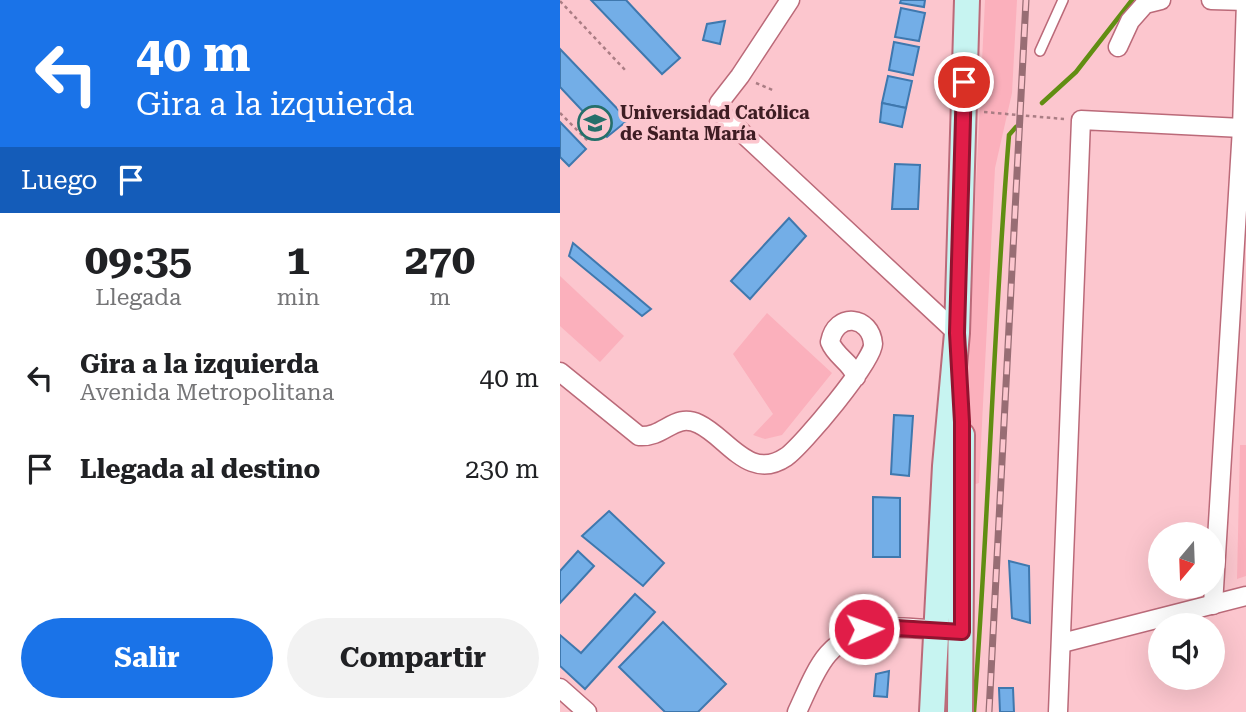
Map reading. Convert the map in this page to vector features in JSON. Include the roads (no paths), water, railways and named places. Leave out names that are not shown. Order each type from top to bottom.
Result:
[{"type":"street","points":[[789,0],[740,76],[719,103],[723,115],[957,333],[962,422],[960,712]]},
{"type":"street","points":[[932,712],[945,466],[957,333],[967,0]]},
{"type":"street","points":[[1118,47],[1130,21],[1145,4],[1161,0]]},
{"type":"street","points":[[1211,0],[1246,1],[1242,128],[1213,605]]},
{"type":"street","points":[[1058,712],[1082,120],[1242,128]]},
{"type":"street","points":[[560,372],[639,436],[659,434],[678,422],[689,421],[700,424],[739,456],[751,462],[765,464],[788,456],[856,377]]},
{"type":"street","points":[[1062,643],[1246,596]]},
{"type":"street","points":[[797,712],[828,654],[864,629],[880,627],[962,632]]},
{"type":"street","points":[[560,688],[587,712]]},
{"type":"lane","points":[[1040,51],[1062,0]]},
{"type":"waterway","points":[[1042,103],[1076,72],[1132,0]]},
{"type":"waterway","points":[[974,712],[1009,135],[1016,127]]},
{"type":"railway","points":[[989,712],[1026,0]]},
{"type":"place","name":"Universidad Católica de Santa María","points":[[595,123]]}]
